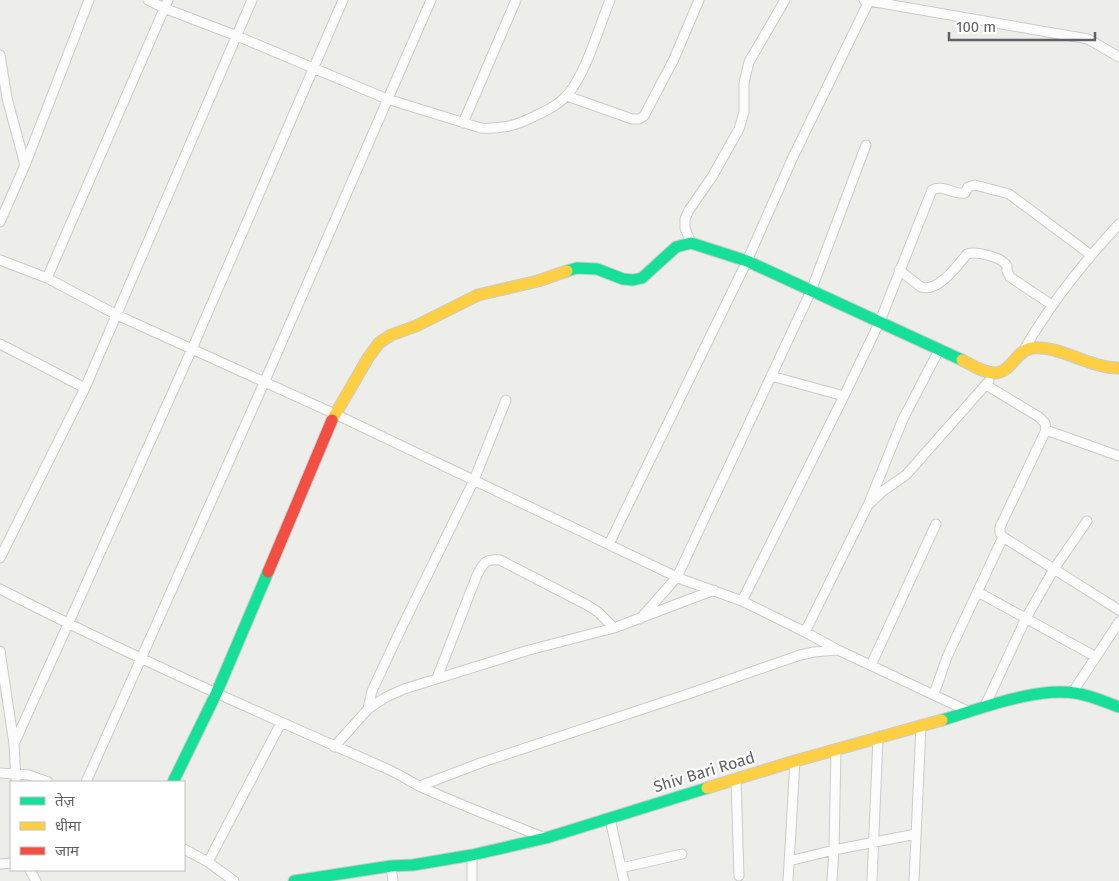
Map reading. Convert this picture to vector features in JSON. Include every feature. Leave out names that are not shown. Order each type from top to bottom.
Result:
[{"type":"street","points":[[0,222],[25,165],[89,0]]},
{"type":"street","points":[[148,0],[166,4],[387,99],[481,128],[496,129],[518,124],[552,107],[567,96],[579,80],[610,0]]},
{"type":"street","points":[[0,558],[85,388],[252,0]]},
{"type":"street","points":[[14,744],[192,349],[343,0]]},
{"type":"street","points":[[86,781],[264,383],[431,0]]},
{"type":"street","points":[[463,123],[516,0]]},
{"type":"street","points":[[567,96],[632,119],[639,119],[644,116],[674,59],[699,0]]},
{"type":"street","points":[[691,243],[685,228],[685,219],[689,210],[712,177],[739,129],[744,112],[744,83],[749,62],[785,0]]},
{"type":"street","points":[[609,544],[747,261],[866,0],[906,4],[1088,39],[1119,57]]},
{"type":"street","points":[[47,278],[166,4]]},
{"type":"street","points":[[0,55],[7,98],[25,165]]},
{"type":"street","points":[[640,619],[677,577],[811,291],[866,144]]},
{"type":"street","points":[[742,601],[880,320],[929,194],[936,188],[961,194],[968,187],[975,185],[1009,194],[1091,255]]},
{"type":"street","points":[[868,505],[906,476],[996,373],[1007,367],[1024,350],[1052,305],[1091,255],[1119,224]]},
{"type":"street","points":[[173,781],[216,694],[335,414],[368,358],[379,343],[391,335],[416,326],[478,295],[538,281],[577,268],[597,269],[623,279],[642,278],[676,247],[691,243],[747,261],[880,320],[938,350],[985,371],[996,373]]},
{"type":"street","points":[[899,270],[921,287],[930,287],[951,274],[967,254],[975,252],[1002,259],[1007,266],[1010,277],[1052,305]]},
{"type":"street","points":[[0,260],[47,278],[117,315],[335,414],[677,577],[742,601],[838,650],[970,712]]},
{"type":"street","points":[[0,344],[85,388]]},
{"type":"street","points":[[1024,350],[1046,349],[1102,367],[1119,368]]},
{"type":"street","points":[[805,632],[868,505],[903,419],[938,350]]},
{"type":"street","points":[[771,376],[844,396]]},
{"type":"street","points":[[986,385],[1039,417],[1045,423],[1046,430],[1000,527],[1000,532],[1003,537],[1119,610]]},
{"type":"street","points":[[368,709],[372,691],[474,480],[506,400]]},
{"type":"street","points":[[1046,430],[1119,456]]},
{"type":"street","points":[[984,708],[1026,618],[1054,569],[1087,521]]},
{"type":"street","points":[[871,665],[936,524]]},
{"type":"street","points":[[934,694],[947,657],[1003,537]]},
{"type":"street","points":[[438,678],[477,575],[483,563],[490,560],[500,560],[587,605],[598,612],[614,628]]},
{"type":"street","points":[[0,589],[68,624],[216,694],[388,769],[420,786],[488,816],[546,838]]},
{"type":"street","points":[[334,747],[368,709],[386,697],[404,689],[529,650],[614,628],[714,590]]},
{"type":"street","points":[[978,592],[1096,657]]},
{"type":"street","points":[[1072,693],[1119,622]]},
{"type":"street","points":[[420,786],[483,762],[800,655],[838,650]]},
{"type":"street","points":[[0,651],[14,744],[16,781]]},
{"type":"street","name":"Shiv Bari Road","points":[[294,881],[338,878],[391,866],[413,865],[472,855],[546,838],[795,761],[1020,698],[1049,693],[1072,693],[1084,695],[1119,707]]},
{"type":"street","points":[[208,862],[281,723]]},
{"type":"street","points":[[914,881],[921,726]]},
{"type":"street","points":[[872,881],[878,737]]},
{"type":"street","points":[[832,881],[836,749]]},
{"type":"street","points":[[788,881],[795,761]]},
{"type":"street","points":[[0,773],[15,772],[45,781]]},
{"type":"street","points":[[736,780],[739,876]]},
{"type":"street","points":[[610,819],[624,881]]},
{"type":"street","points":[[789,861],[916,834]]},
{"type":"street","points":[[185,850],[208,862],[234,881]]},
{"type":"street","points":[[621,868],[682,854]]},
{"type":"street","points":[[472,855],[472,881]]},
{"type":"street","points":[[391,866],[393,881]]},
{"type":"traffic: fast","points":[[567,271],[577,268],[597,269],[623,279],[633,280],[642,278],[676,247],[691,243],[747,261],[962,360]]},
{"type":"traffic: fast","points":[[173,781],[216,694],[268,572]]},
{"type":"traffic: fast","points":[[942,720],[1008,700],[1043,693],[1081,694],[1119,707]]},
{"type":"traffic: fast","points":[[294,881],[472,855],[546,838],[707,788]]},
{"type":"traffic: slow","points":[[332,420],[368,358],[379,343],[391,335],[416,326],[478,295],[538,281],[567,271]]},
{"type":"traffic: slow","points":[[962,360],[982,370],[995,373],[1001,372],[1026,350],[1043,348],[1096,364],[1119,368]]},
{"type":"traffic: slow","points":[[707,788],[942,720]]},
{"type":"traffic: jam","points":[[268,572],[332,420]]}]
